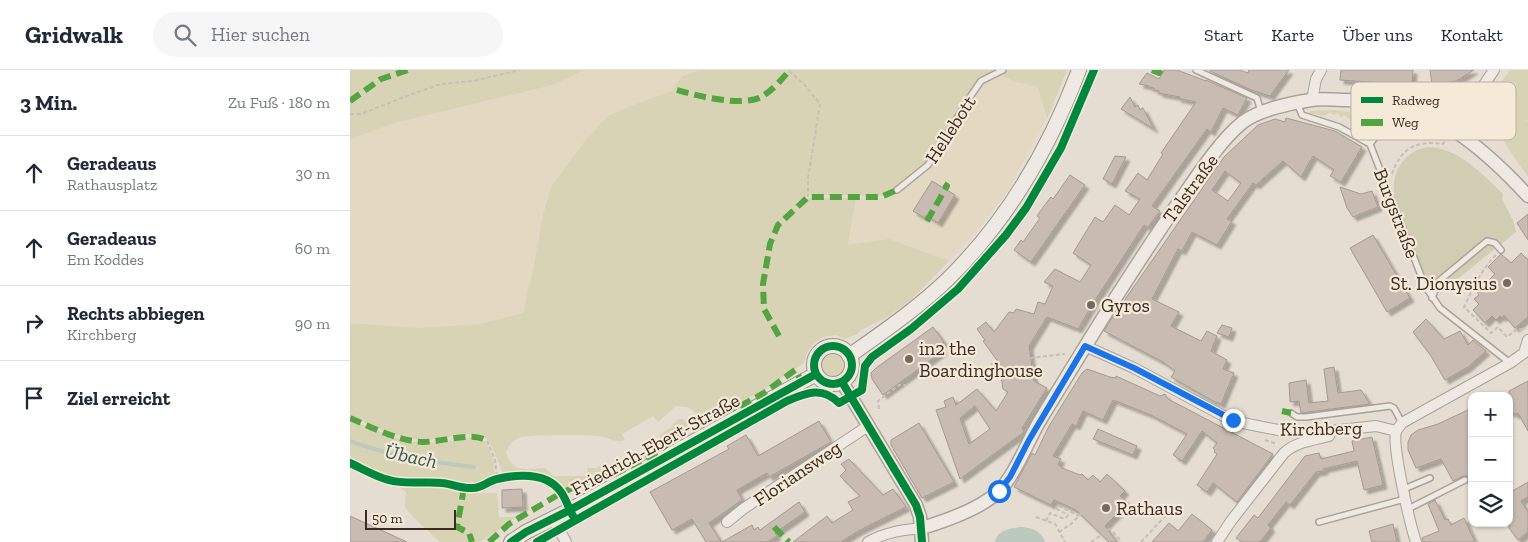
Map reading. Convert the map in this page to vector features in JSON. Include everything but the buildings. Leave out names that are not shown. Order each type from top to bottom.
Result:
[{"type":"main road","points":[[849,356],[890,328],[947,280],[995,226],[1017,195],[1037,161],[1060,115],[1079,70]]},
{"type":"main road","points":[[838,347],[849,356],[851,370],[842,382],[827,384],[816,374],[814,360],[824,349],[838,347]]},
{"type":"main road","name":"Friedrich-Ebert-Straße","points":[[511,542],[526,532],[553,519],[816,374]]},
{"type":"street","points":[[1321,70],[1316,79],[1312,100],[1351,100]]},
{"type":"street","points":[[1486,82],[1494,70]]},
{"type":"street","name":"Talstraße","points":[[922,528],[948,520],[989,499],[999,491],[1010,477],[1029,440],[1137,262],[1208,161],[1230,134],[1242,123],[1262,113],[1312,100]]},
{"type":"street","points":[[1467,140],[1486,154],[1528,196]]},
{"type":"street","points":[[1416,542],[1395,438],[1399,427],[1526,353],[1528,340]]},
{"type":"street","name":"Kirchberg","points":[[1085,346],[1134,368],[1240,422],[1288,432],[1330,431],[1376,426],[1399,427]]},
{"type":"street","points":[[842,382],[916,505],[922,528],[922,542]]},
{"type":"street","name":"Floriansweg","points":[[727,522],[868,426]]},
{"type":"street","points":[[1217,542],[1231,521],[1288,449],[1329,436],[1330,431]]},
{"type":"street","points":[[553,519],[566,542]]},
{"type":"street","points":[[868,542],[881,535],[895,531],[922,528]]},
{"type":"lane","name":"Hellebott","points":[[898,190],[928,165],[981,82],[1003,70]]},
{"type":"lane","points":[[1196,70],[1257,98],[1262,113]]},
{"type":"lane","name":"Burgstraße","points":[[1297,103],[1302,115],[1339,127],[1351,134]]},
{"type":"lane","name":"Burgstraße","points":[[1363,140],[1370,144],[1425,286],[1432,298],[1440,308],[1510,363]]},
{"type":"lane","name":"Burgstraße","points":[[1370,144],[1373,140]]},
{"type":"lane","points":[[1432,298],[1439,281],[1487,242],[1494,243],[1501,250]]},
{"type":"lane","name":"Kirchberg","points":[[1291,413],[1297,417],[1306,417],[1390,406],[1394,408],[1399,427]]},
{"type":"lane","points":[[1406,499],[1430,478]]},
{"type":"lane","points":[[1319,522],[1406,499],[1465,480]]},
{"type":"path","points":[[350,114],[361,114],[441,84],[473,81],[520,70]]},
{"type":"path","points":[[789,71],[810,91],[820,104],[808,178],[808,197]]},
{"type":"path","points":[[1388,193],[1392,191],[1392,173],[1408,149],[1416,144],[1429,142],[1443,144],[1446,140]]},
{"type":"path","points":[[1461,311],[1488,263],[1501,250]]},
{"type":"path","points":[[1464,307],[1491,333],[1498,327],[1507,337]]},
{"type":"path","points":[[1502,341],[1518,330],[1524,328],[1528,330]]},
{"type":"path","points":[[1030,358],[1064,354],[1077,360]]},
{"type":"path","points":[[991,364],[1009,361]]},
{"type":"path","points":[[879,409],[878,401],[900,385],[906,385]]},
{"type":"path","points":[[487,441],[495,460],[497,476]]},
{"type":"path","points":[[1046,521],[1050,513],[1066,518],[1068,515],[1057,509],[1059,506],[1079,516]]},
{"type":"path","points":[[1059,532],[1071,524],[1084,511]]},
{"type":"path","points":[[1141,542],[1168,513]]},
{"type":"path","points":[[1036,517],[1055,524],[1065,542]]},
{"type":"path","points":[[1108,530],[1110,529],[1122,542]]},
{"type":"path","points":[[1091,542],[1103,534]]},
{"type":"shaded area","points":[[350,70],[584,70],[553,85],[398,122],[350,139]]},
{"type":"shaded area","points":[[584,70],[700,70],[686,74],[672,91],[609,116],[584,142],[551,187],[542,218],[523,313],[480,324],[418,328],[350,323],[350,139],[398,122],[553,85]]},
{"type":"shaded area","points":[[700,70],[1000,70],[986,77],[926,163],[897,189],[882,196],[809,195],[791,205],[808,198],[856,198],[848,245],[889,239],[949,261],[910,301],[887,317],[845,339],[836,335],[823,337],[814,343],[807,353],[804,363],[760,392],[703,419],[688,407],[676,406],[658,422],[653,416],[622,434],[625,440],[621,441],[599,436],[544,435],[517,439],[508,447],[506,452],[508,459],[516,467],[527,469],[545,468],[554,476],[586,476],[589,473],[587,468],[596,468],[607,463],[611,470],[662,442],[659,435],[670,428],[678,419],[683,419],[691,427],[679,433],[655,451],[612,474],[598,474],[564,489],[540,474],[503,474],[491,446],[485,437],[481,435],[470,434],[429,440],[414,439],[386,431],[350,416],[350,323],[418,328],[480,324],[523,313],[542,218],[551,187],[584,142],[608,116],[672,91],[682,76]]},
{"type":"shaded area","points":[[1007,70],[1067,70],[1047,119],[1038,87],[1013,81],[999,74]]},
{"type":"shaded area","points":[[1510,70],[1528,70],[1528,119],[1524,122],[1528,120],[1528,176],[1503,140],[1516,140],[1516,82],[1502,82]]},
{"type":"shaded area","points":[[999,74],[1013,81],[1039,87],[1046,119],[1004,196],[980,227],[949,261],[889,240],[848,246],[856,199],[882,198],[898,192],[936,154],[981,85]]},
{"type":"shaded area","points":[[1334,110],[1351,112],[1351,121],[1345,115],[1341,117],[1338,113],[1333,115],[1331,112],[1324,116],[1309,113],[1310,111]]},
{"type":"shaded area","points":[[1428,147],[1439,148],[1460,157],[1495,186],[1503,194],[1502,199],[1513,220],[1516,232],[1440,293],[1431,289],[1399,212],[1394,191],[1396,175],[1402,162],[1407,156]]},
{"type":"shaded area","points":[[834,352],[843,355],[846,364],[843,373],[834,376],[825,373],[822,364],[825,355]]},
{"type":"shaded area","points":[[350,420],[405,441],[440,443],[474,437],[482,438],[487,444],[494,462],[496,485],[481,489],[445,481],[393,477],[350,465]]},
{"type":"shaded area","points":[[401,483],[440,485],[476,493],[497,493],[499,517],[517,517],[480,542],[440,542],[405,507],[406,492],[399,487]]},
{"type":"shaded area","points":[[1022,527],[1036,531],[1042,535],[1045,542],[995,542],[1002,532]]},
{"type":"waterway","name":"Übach","points":[[350,441],[380,451],[411,458],[474,467]]},
{"type":"marked path","points":[[350,101],[381,79],[408,70]]},
{"type":"marked path","points":[[677,90],[719,100],[753,100],[769,92],[790,70]]},
{"type":"marked path","points":[[1152,70],[1159,73],[1161,70]]},
{"type":"marked path","points":[[927,221],[947,186],[944,184]]},
{"type":"marked path","points":[[779,336],[764,309],[763,284],[770,244],[778,225],[808,197],[881,197],[897,190]]},
{"type":"marked path","points":[[489,542],[509,524],[561,493],[599,477],[611,476],[656,453],[696,425],[764,393],[795,370],[804,385]]},
{"type":"marked path","points":[[1282,411],[1291,413]]},
{"type":"marked path","points":[[350,418],[386,433],[414,441],[430,442],[466,437],[481,438],[487,441]]},
{"type":"marked path","points":[[464,488],[457,527],[469,533],[472,542]]},
{"type":"marked path","points":[[774,527],[789,542]]},
{"type":"cycle path","points":[[537,542],[787,401],[807,394],[820,393],[826,394],[839,403],[862,390],[865,366],[872,357],[911,329],[958,289],[1006,235],[1026,208],[1061,148],[1094,70]]},
{"type":"cycle path","points":[[833,346],[846,352],[852,365],[846,378],[833,384],[820,378],[814,365],[820,352],[833,346]]},
{"type":"cycle path","points":[[511,542],[526,532],[570,510],[816,374]]},
{"type":"cycle path","points":[[842,382],[916,505],[920,517],[922,542]]},
{"type":"cycle path","points":[[350,463],[379,477],[395,481],[442,483],[469,488],[476,488],[505,477],[532,476],[555,485],[561,492],[573,516]]},
{"type":"place","name":"St. Dionysius","points":[[1507,283]]},
{"type":"place","name":"Gyros","points":[[1091,305]]},
{"type":"place","name":"in2 the Boardinghouse","points":[[909,359]]},
{"type":"place","name":"Rathaus","points":[[1106,508]]},
{"type":"route","points":[[999,491],[1010,477],[1040,420],[1058,394],[1085,346],[1134,368],[1233,420]]}]
